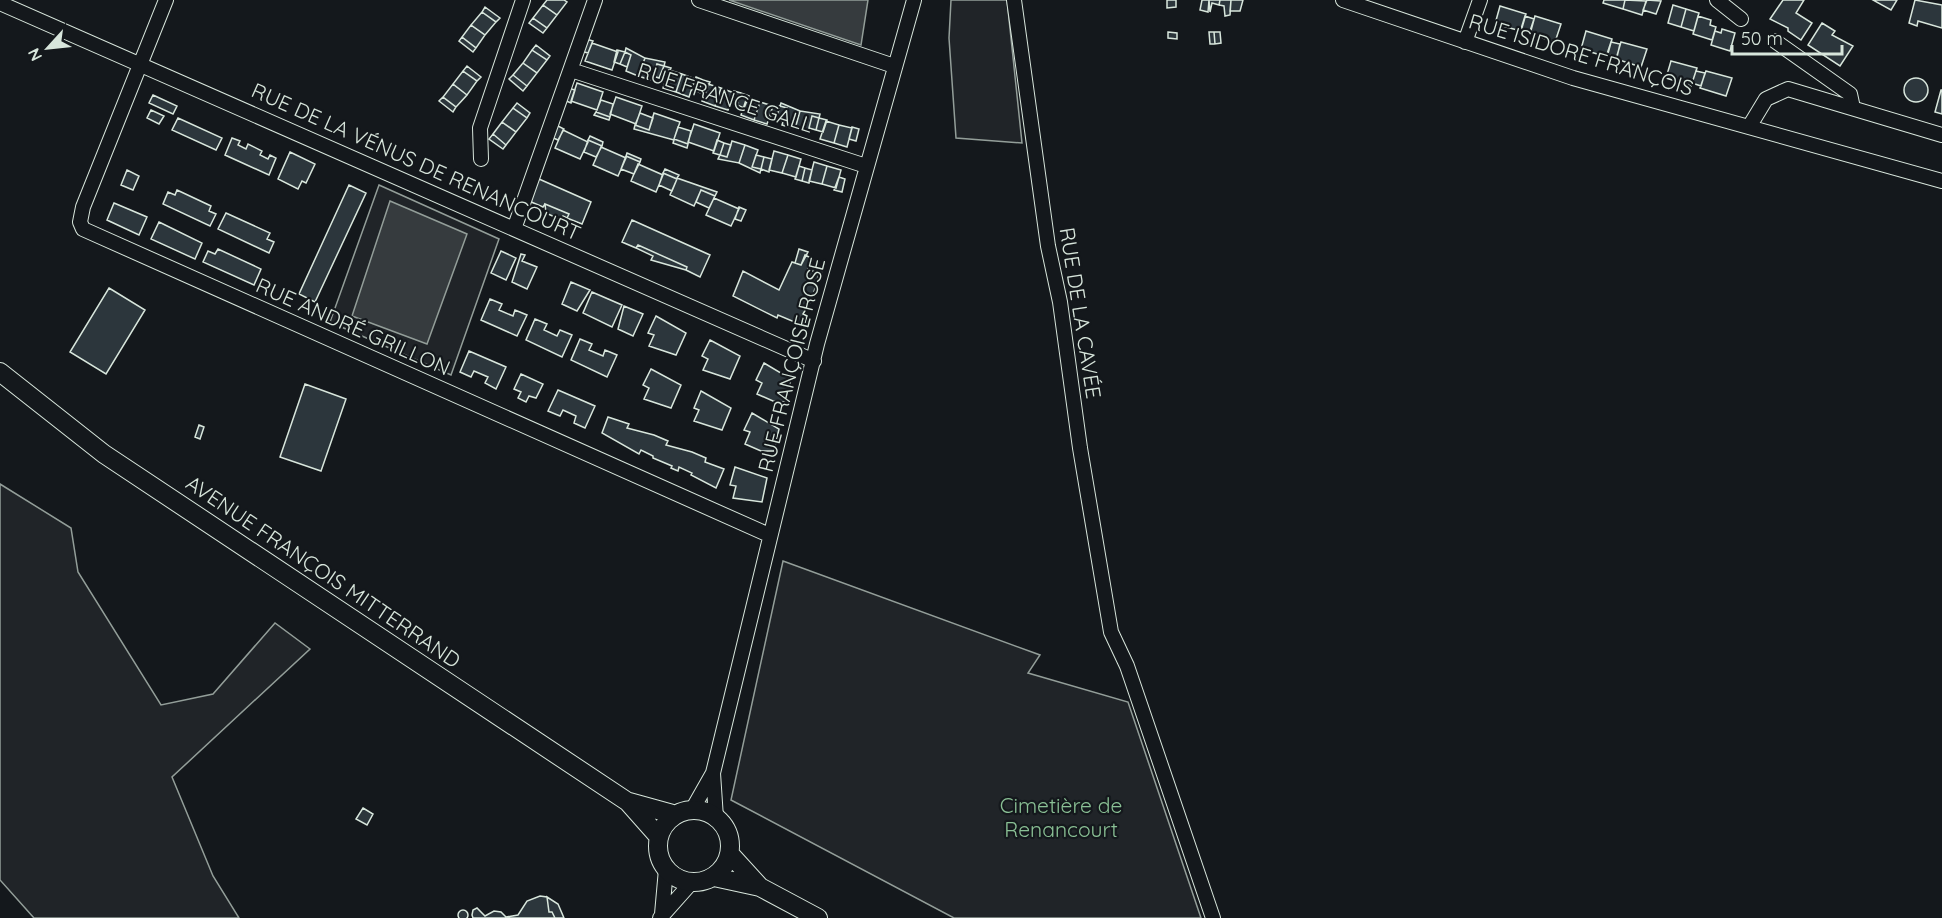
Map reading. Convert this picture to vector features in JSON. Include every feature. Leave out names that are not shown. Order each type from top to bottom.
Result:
[{"type":"main road","name":"AVENUE FRANÇOIS MITTERRAND","points":[[0,372],[104,454],[628,802],[659,837]]},
{"type":"main road","name":"AVENUE FRANÇOIS MITTERRAND","points":[[628,802],[684,812]]},
{"type":"main road","points":[[714,877],[726,865],[730,854],[731,842],[727,831],[716,818],[699,810],[684,812],[667,821],[659,837],[658,853],[666,869],[677,879],[692,882],[714,877],[760,887],[818,918]]},
{"type":"main road","points":[[730,854],[760,887]]},
{"type":"street","points":[[141,63],[166,0]]},
{"type":"street","points":[[481,159],[480,128],[523,0]]},
{"type":"street","points":[[514,229],[595,0]]},
{"type":"street","points":[[699,0],[894,66]]},
{"type":"street","name":"RUE FRANÇOISE ROSE","points":[[713,774],[769,535],[814,361],[866,166],[914,0]]},
{"type":"street","name":"RUE DE LA CAVÉE","points":[[1014,0],[1048,246],[1060,302],[1080,448],[1111,632],[1127,666],[1213,918]]},
{"type":"street","name":"RUE ISIDORE FRANÇOIS","points":[[1343,0],[1573,78],[1942,181]]},
{"type":"street","points":[[1465,42],[1480,0]]},
{"type":"street","points":[[1717,0],[1741,19]]},
{"type":"street","name":"RUE DE LA VÉNUS DE RENANCOURT","points":[[0,3],[141,63],[814,361]]},
{"type":"street","points":[[1775,41],[1850,94],[1853,108]]},
{"type":"street","name":"RUE ANDRÉ GRILLON","points":[[141,63],[83,207],[80,222],[83,229],[769,535]]},
{"type":"street","name":"RUE FRANCE GALL","points":[[572,70],[866,166]]},
{"type":"street","points":[[1749,127],[1766,99],[1788,89],[1942,135]]},
{"type":"street","points":[[684,812],[713,774]]},
{"type":"street","points":[[713,774],[716,818]]},
{"type":"street","points":[[661,916],[666,869]]},
{"type":"street","points":[[661,916],[692,882]]},
{"type":"green space","points":[[951,0],[1007,0],[1022,143],[956,138],[949,38]]},
{"type":"green space","points":[[379,185],[499,239],[451,375],[330,322]]},
{"type":"green space","points":[[0,484],[71,528],[78,572],[161,705],[213,694],[275,623],[310,649],[172,777],[213,876],[239,918],[34,918],[0,880]]},
{"type":"green space","name":"Cimetière de Renancourt","points":[[783,561],[1040,655],[1028,673],[1128,702],[1201,918],[954,918],[731,800]]},
{"type":"shaded area","points":[[729,0],[868,0],[861,45]]},
{"type":"shaded area","points":[[390,201],[467,234],[427,344],[352,316]]},
{"type":"building","points":[[547,0],[567,2],[557,15],[543,5]]},
{"type":"building","points":[[1167,0],[1176,0],[1176,7],[1167,8]]},
{"type":"building","points":[[1202,0],[1209,0],[1208,12],[1200,10]]},
{"type":"building","points":[[1209,0],[1220,0],[1219,5],[1212,3],[1210,12]]},
{"type":"building","points":[[1220,0],[1231,0],[1230,15],[1225,16],[1224,6],[1219,5]]},
{"type":"building","points":[[1231,0],[1243,0],[1240,11],[1230,11]]},
{"type":"building","points":[[1604,0],[1625,0],[1623,9],[1603,3]]},
{"type":"building","points":[[1625,0],[1646,1],[1642,15],[1623,9]]},
{"type":"building","points":[[1647,0],[1661,1],[1656,14],[1643,10]]},
{"type":"building","points":[[1783,0],[1804,0],[1796,13],[1812,23],[1801,40],[1788,31],[1788,28],[1770,19]]},
{"type":"building","points":[[1873,0],[1897,0],[1891,10]]},
{"type":"building","points":[[1915,0],[1942,5],[1942,28],[1918,21],[1917,26],[1909,23]]},
{"type":"building","points":[[543,5],[557,15],[547,28],[533,18]]},
{"type":"building","points":[[1673,5],[1686,9],[1681,27],[1668,23]]},
{"type":"building","points":[[1500,6],[1526,14],[1521,31],[1495,24]]},
{"type":"building","points":[[485,7],[500,18],[496,22],[482,12]]},
{"type":"building","points":[[1686,9],[1699,13],[1694,31],[1681,27]]},
{"type":"building","points":[[482,12],[496,22],[485,35],[471,25]]},
{"type":"building","points":[[1525,16],[1534,19],[1530,31],[1521,29]]},
{"type":"building","points":[[1535,16],[1561,24],[1555,42],[1530,34]]},
{"type":"building","points":[[1698,16],[1711,20],[1710,25],[1716,27],[1712,40],[1693,34]]},
{"type":"building","points":[[533,18],[547,28],[543,33],[529,23]]},
{"type":"building","points":[[1822,23],[1835,31],[1832,35],[1853,46],[1840,66],[1808,45]]},
{"type":"building","points":[[471,25],[485,35],[476,48],[462,37]]},
{"type":"building","points":[[1722,29],[1735,33],[1730,51],[1711,45],[1715,31],[1721,33]]},
{"type":"building","points":[[1586,31],[1612,39],[1607,57],[1581,49]]},
{"type":"building","points":[[1168,32],[1177,33],[1177,39],[1168,38]]},
{"type":"building","points":[[1209,32],[1214,32],[1215,44],[1210,44]]},
{"type":"building","points":[[1214,32],[1220,32],[1221,43],[1215,44]]},
{"type":"building","points":[[462,37],[476,48],[473,52],[459,41]]},
{"type":"building","points":[[586,39],[593,41],[588,53],[581,51]]},
{"type":"building","points":[[1611,42],[1620,44],[1617,57],[1607,54]]},
{"type":"building","points":[[1621,42],[1647,49],[1641,67],[1616,59]]},
{"type":"building","points":[[592,43],[618,52],[612,70],[585,61]]},
{"type":"building","points":[[536,45],[550,56],[547,60],[532,50]]},
{"type":"building","points":[[626,48],[645,58],[638,76],[626,71],[631,55],[625,52]]},
{"type":"building","points":[[532,50],[547,60],[537,73],[523,63]]},
{"type":"building","points":[[617,50],[625,52],[620,64],[614,62]]},
{"type":"building","points":[[625,52],[631,55],[627,67],[620,64]]},
{"type":"building","points":[[645,58],[665,62],[664,66],[657,64],[651,80],[638,76]]},
{"type":"building","points":[[1671,61],[1697,68],[1691,86],[1666,78]]},
{"type":"building","points":[[523,63],[537,73],[527,86],[513,75]]},
{"type":"building","points":[[657,64],[664,66],[659,78],[653,76]]},
{"type":"building","points":[[467,66],[481,77],[477,81],[463,71]]},
{"type":"building","points":[[664,66],[671,68],[666,80],[659,78]]},
{"type":"building","points":[[669,70],[682,74],[676,92],[663,88]]},
{"type":"building","points":[[463,71],[477,81],[467,95],[453,84]]},
{"type":"building","points":[[1696,71],[1705,73],[1701,86],[1692,83]]},
{"type":"building","points":[[1706,71],[1732,78],[1726,96],[1700,88]]},
{"type":"building","points":[[682,74],[695,79],[689,97],[676,92]]},
{"type":"building","points":[[513,75],[527,86],[523,91],[509,79]]},
{"type":"building","points":[[696,77],[703,80],[698,92],[692,90]]},
{"type":"building","points":[[1916,78],[1925,81],[1928,90],[1925,99],[1916,102],[1907,99],[1904,90],[1907,81]]},
{"type":"building","points":[[703,80],[710,82],[705,94],[698,92]]},
{"type":"building","points":[[577,83],[603,92],[597,110],[571,101]]},
{"type":"building","points":[[453,84],[467,95],[456,107],[443,97]]},
{"type":"building","points":[[708,84],[721,88],[715,106],[702,101]]},
{"type":"building","points":[[568,88],[575,90],[571,103],[564,100]]},
{"type":"building","points":[[721,88],[734,93],[728,110],[715,106]]},
{"type":"building","points":[[1942,90],[1942,114],[1935,112]]},
{"type":"building","points":[[734,91],[741,93],[737,105],[731,103]]},
{"type":"building","points":[[741,93],[749,96],[744,108],[737,105]]},
{"type":"building","points":[[153,95],[177,106],[173,114],[149,103]]},
{"type":"building","points":[[443,97],[456,107],[453,112],[439,101]]},
{"type":"building","points":[[616,97],[642,106],[636,124],[610,114]]},
{"type":"building","points":[[747,97],[760,102],[754,120],[741,115]]},
{"type":"building","points":[[601,100],[613,104],[610,117],[596,112]]},
{"type":"building","points":[[760,102],[773,106],[767,124],[754,120]]},
{"type":"building","points":[[517,103],[530,113],[527,118],[513,108]]},
{"type":"building","points":[[781,103],[800,111],[795,129],[782,125],[787,108],[780,106]]},
{"type":"building","points":[[773,105],[780,106],[776,119],[770,117]]},
{"type":"building","points":[[780,106],[787,108],[783,121],[776,119]]},
{"type":"building","points":[[513,108],[527,118],[516,132],[502,122]]},
{"type":"building","points":[[151,110],[164,116],[159,124],[147,118]]},
{"type":"building","points":[[800,111],[820,114],[819,118],[812,116],[808,132],[795,129]]},
{"type":"building","points":[[596,112],[610,117],[609,120],[594,115]]},
{"type":"building","points":[[640,113],[653,118],[649,130],[635,125]]},
{"type":"building","points":[[654,113],[680,122],[674,139],[688,144],[687,148],[673,143],[674,140],[634,129],[635,125],[649,130]]},
{"type":"building","points":[[812,116],[819,118],[816,130],[809,128]]},
{"type":"building","points":[[178,118],[222,138],[216,150],[172,130]]},
{"type":"building","points":[[819,118],[827,120],[823,132],[816,130]]},
{"type":"building","points":[[826,121],[839,125],[834,143],[820,139]]},
{"type":"building","points":[[502,122],[516,132],[506,145],[493,134]]},
{"type":"building","points":[[694,124],[720,133],[714,151],[688,142]]},
{"type":"building","points":[[556,125],[564,129],[558,140],[551,137]]},
{"type":"building","points":[[839,125],[852,128],[847,147],[834,143]]},
{"type":"building","points":[[678,127],[691,131],[688,144],[674,139]]},
{"type":"building","points":[[852,127],[859,129],[856,141],[849,139]]},
{"type":"building","points":[[563,130],[588,142],[580,159],[555,148]]},
{"type":"building","points":[[493,134],[506,145],[503,149],[489,139]]},
{"type":"building","points":[[590,136],[603,142],[602,146],[588,140]]},
{"type":"building","points":[[232,138],[240,141],[238,145],[246,149],[248,144],[262,151],[260,155],[268,159],[270,155],[276,158],[269,175],[225,155]]},
{"type":"building","points":[[588,140],[602,146],[596,157],[584,152]]},
{"type":"building","points":[[717,140],[724,143],[720,155],[713,153]]},
{"type":"building","points":[[732,141],[745,145],[739,163],[718,159],[720,155],[727,157]]},
{"type":"building","points":[[724,143],[731,145],[727,157],[720,155]]},
{"type":"building","points":[[745,145],[758,150],[752,167],[761,169],[760,173],[739,163]]},
{"type":"building","points":[[601,147],[626,158],[618,176],[593,165]]},
{"type":"building","points":[[774,151],[788,155],[782,173],[769,170]]},
{"type":"building","points":[[290,152],[315,164],[306,183],[302,181],[298,189],[278,179]]},
{"type":"building","points":[[627,153],[641,159],[640,162],[626,156]]},
{"type":"building","points":[[756,155],[764,157],[761,169],[752,167]]},
{"type":"building","points":[[788,155],[801,159],[796,177],[782,173]]},
{"type":"building","points":[[626,156],[640,162],[634,174],[621,169]]},
{"type":"building","points":[[764,157],[772,159],[769,172],[761,169]]},
{"type":"building","points":[[814,162],[827,166],[822,184],[809,181]]},
{"type":"building","points":[[638,164],[663,175],[656,192],[631,181]]},
{"type":"building","points":[[799,166],[805,168],[802,181],[795,179]]},
{"type":"building","points":[[827,166],[841,170],[836,188],[822,184]]},
{"type":"building","points":[[805,168],[812,170],[809,183],[802,181]]},
{"type":"building","points":[[665,169],[679,175],[677,178],[717,192],[715,196],[701,190],[694,206],[670,195],[677,179],[663,173]]},
{"type":"building","points":[[127,170],[139,176],[133,190],[121,185]]},
{"type":"building","points":[[663,173],[677,179],[672,191],[659,185]]},
{"type":"building","points":[[839,177],[845,179],[842,192],[834,190]]},
{"type":"building","points":[[539,179],[591,202],[582,224],[567,218],[569,214],[545,204],[543,207],[529,201]]},
{"type":"building","points":[[349,185],[366,193],[315,302],[299,294]]},
{"type":"building","points":[[177,190],[211,206],[209,211],[216,214],[210,226],[163,204],[168,192],[175,195]]},
{"type":"building","points":[[701,190],[715,196],[709,208],[696,202]]},
{"type":"building","points":[[714,198],[739,209],[731,226],[706,215]]},
{"type":"building","points":[[114,203],[147,217],[139,235],[107,220]]},
{"type":"building","points":[[545,204],[569,214],[567,218],[563,216],[561,220],[546,213]]},
{"type":"building","points":[[739,207],[746,210],[741,221],[735,219]]},
{"type":"building","points":[[226,213],[270,233],[267,239],[274,242],[269,253],[218,229]]},
{"type":"building","points":[[632,220],[710,255],[700,277],[686,270],[687,267],[638,245],[636,248],[622,242]]},
{"type":"building","points":[[159,222],[202,243],[195,259],[151,239]]},
{"type":"building","points":[[638,245],[687,267],[686,270],[651,260],[653,256],[636,248]]},
{"type":"building","points":[[218,249],[261,269],[254,285],[203,262],[208,251],[215,254]]},
{"type":"building","points":[[799,249],[808,252],[801,265],[795,263]]},
{"type":"building","points":[[501,251],[516,258],[506,280],[491,273]]},
{"type":"building","points":[[521,254],[525,255],[522,261],[537,267],[527,289],[512,282]]},
{"type":"building","points":[[805,255],[813,259],[808,269],[819,274],[812,299],[803,314],[807,316],[804,326],[778,315],[777,318],[733,296],[743,271],[779,290],[792,262],[801,265]]},
{"type":"building","points":[[810,265],[822,271],[819,280],[819,274],[808,269]]},
{"type":"building","points":[[571,282],[590,290],[577,311],[562,304]]},
{"type":"building","points":[[109,288],[145,310],[106,374],[70,352]]},
{"type":"building","points":[[592,292],[622,305],[612,327],[583,313]]},
{"type":"building","points":[[490,299],[502,304],[499,310],[513,316],[515,310],[527,315],[517,336],[481,320]]},
{"type":"building","points":[[624,306],[643,314],[633,336],[618,329]]},
{"type":"building","points":[[656,316],[686,333],[676,355],[649,346],[654,335],[648,333]]},
{"type":"building","points":[[535,319],[547,324],[544,330],[557,336],[560,330],[572,335],[562,357],[526,340]]},
{"type":"building","points":[[580,339],[592,344],[589,350],[603,356],[605,350],[617,355],[607,377],[571,360]]},
{"type":"building","points":[[710,340],[740,356],[730,379],[703,370],[708,359],[702,356]]},
{"type":"building","points":[[469,351],[506,367],[496,389],[485,383],[488,377],[474,371],[471,377],[460,372]]},
{"type":"building","points":[[764,363],[791,379],[786,402],[773,401],[757,394],[762,383],[756,380]]},
{"type":"building","points":[[651,369],[681,385],[671,408],[644,399],[649,388],[643,385]]},
{"type":"building","points":[[521,374],[543,384],[536,398],[529,396],[526,402],[518,398],[521,392],[514,389]]},
{"type":"building","points":[[305,384],[346,399],[321,471],[280,457]]},
{"type":"building","points":[[558,390],[595,406],[585,428],[574,423],[576,416],[563,410],[560,416],[548,411]]},
{"type":"building","points":[[701,391],[731,408],[722,430],[694,421],[699,410],[694,408]]},
{"type":"building","points":[[752,413],[779,429],[774,451],[761,451],[745,444],[750,432],[744,430]]},
{"type":"building","points":[[608,417],[629,424],[627,428],[668,441],[666,445],[706,458],[705,462],[724,469],[716,488],[691,475],[692,473],[679,467],[678,471],[671,468],[672,466],[641,450],[639,454],[602,433]]},
{"type":"building","points":[[199,425],[204,427],[200,439],[195,437]]},
{"type":"building","points":[[735,467],[767,478],[762,502],[733,498],[736,486],[730,485]]},
{"type":"building","points":[[363,808],[373,814],[367,825],[356,819]]},
{"type":"building","points":[[540,896],[547,897],[549,912],[552,912],[555,918],[473,918],[472,915],[473,910],[477,908],[485,916],[494,911],[501,912],[506,917],[518,915],[527,901]]},
{"type":"building","points":[[547,897],[558,904],[564,918],[555,918],[552,912],[549,912]]},
{"type":"building","points":[[463,910],[468,915],[463,920],[458,915]]}]
